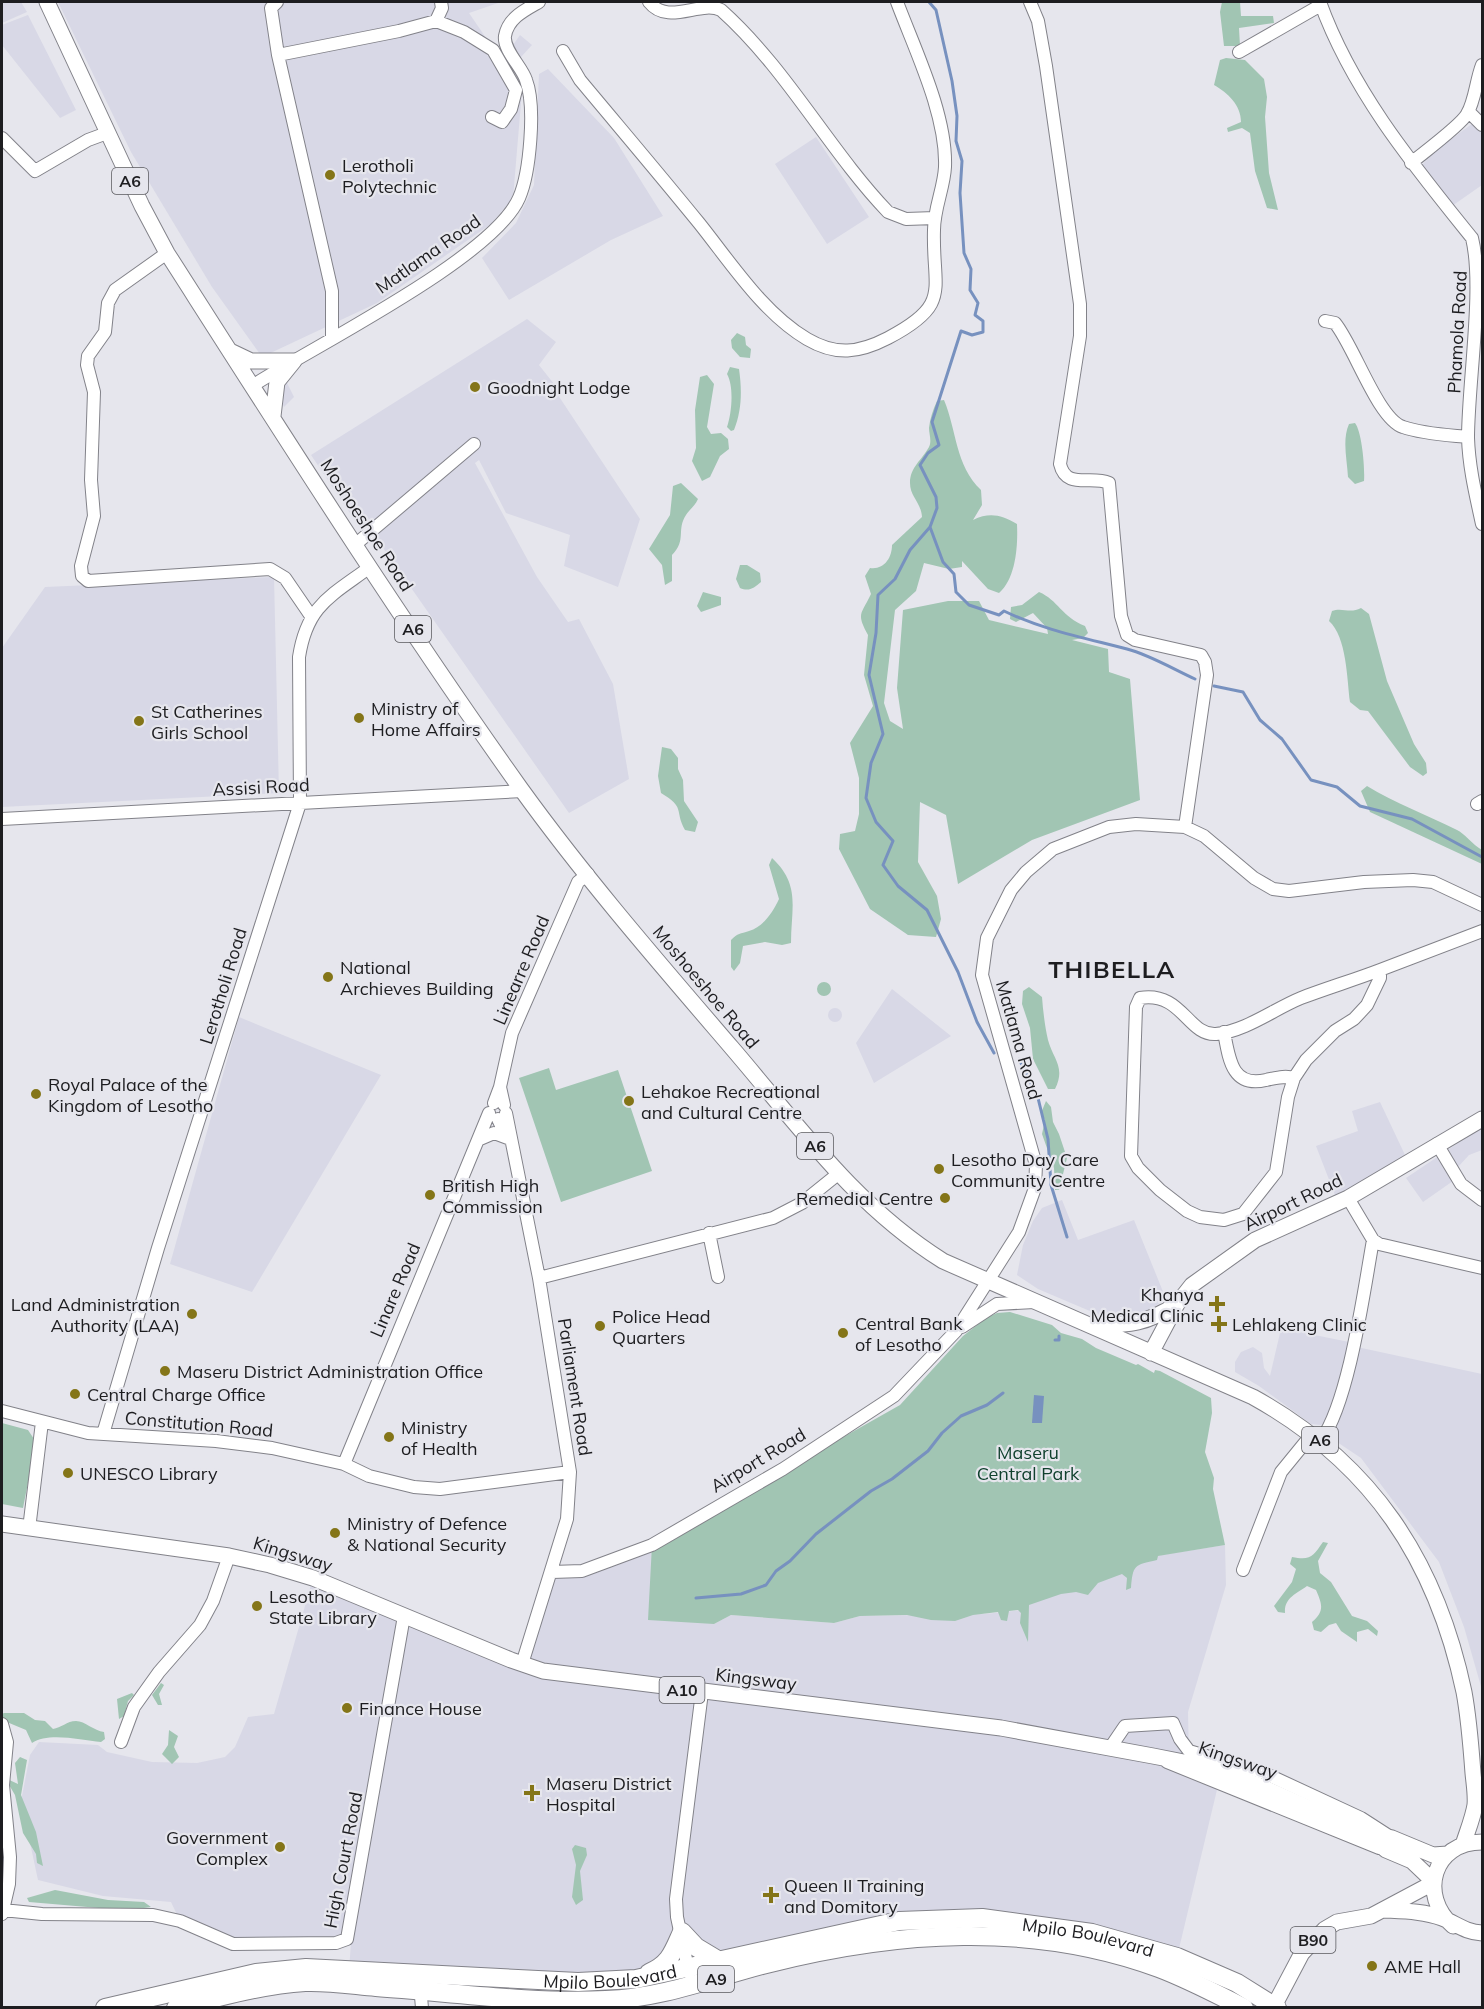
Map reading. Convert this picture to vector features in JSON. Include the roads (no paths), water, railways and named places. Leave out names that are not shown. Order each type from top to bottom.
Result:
[{"type":"highway","name":"Mpilo Boulevard","points":[[176,2007],[261,1987],[307,1982],[603,2001],[646,1998],[721,1962],[899,1922],[982,1918],[1092,1933],[1148,1948],[1177,1957],[1227,1978],[1275,2007]]},
{"type":"highway","points":[[636,1979],[663,1967],[673,1953],[682,1932],[696,1947],[721,1962]]},
{"type":"highway","name":"Mpilo Boulevard","points":[[105,2007],[256,1973],[306,1968],[421,1991],[690,1977],[900,1939],[982,1934],[1061,1943],[1126,1958],[1160,1968],[1244,2007]]},
{"type":"main road","name":"Moshoeshoe Road","points":[[48,2],[108,133],[167,253],[370,567],[522,790],[648,950],[790,1114],[838,1174],[907,1238],[943,1261],[1253,1397],[1316,1437],[1380,1502],[1409,1543],[1442,1611],[1453,1643],[1469,1719],[1475,1804],[1463,1845]]},
{"type":"main road","points":[[230,351],[251,361],[294,361]]},
{"type":"main road","points":[[273,416],[277,382],[294,361]]},
{"type":"main road","name":"Airport Road","points":[[1151,1353],[1177,1304],[1192,1285],[1255,1240],[1348,1198],[1482,1119]]},
{"type":"main road","points":[[1089,1325],[1132,1325],[1153,1319],[1177,1304]]},
{"type":"main road","name":"Kingsway","points":[[2,1524],[229,1556],[312,1578],[522,1664],[576,1677],[934,1718],[1189,1763],[1257,1785],[1389,1844],[1432,1855],[1448,1854]]},
{"type":"main road","name":"Moshoeshoe Road","points":[[1475,1804],[1482,1819]]},
{"type":"main road","points":[[1482,1842],[1463,1845],[1448,1854],[1441,1862],[1431,1883],[1437,1907],[1454,1926],[1468,1932],[1482,1933]]},
{"type":"main road","name":"Kingsway","points":[[1389,1844],[1412,1862],[1431,1883]]},
{"type":"main road","name":"B90","points":[[1275,2007],[1302,1953],[1317,1935],[1337,1922],[1371,1916],[1431,1883]]},
{"type":"main road","name":"B90","points":[[1383,1910],[1443,1918],[1454,1926]]},
{"type":"street","points":[[278,2],[271,8],[278,55],[332,291],[332,339]]},
{"type":"street","points":[[436,21],[442,8],[441,2]]},
{"type":"street","name":"Matlama Road","points":[[252,386],[332,339],[481,242],[507,216],[518,200],[527,168],[530,108],[528,83],[505,42],[506,33],[516,16],[539,2]]},
{"type":"street","points":[[649,2],[654,7],[663,10],[704,3],[718,8],[767,58],[888,212],[906,219],[935,218]]},
{"type":"street","points":[[563,51],[580,80],[748,284],[786,324],[806,339],[829,350],[853,353],[876,344],[924,316],[934,298],[937,284],[935,218],[943,186],[943,147],[930,90],[897,2]]},
{"type":"street","points":[[1030,2],[1038,21],[1046,66],[1080,312],[1080,336],[1060,464],[1064,475],[1070,479],[1109,483],[1120,616],[1127,635],[1135,640],[1201,655],[1205,662],[1206,675],[1185,827]]},
{"type":"street","points":[[1239,52],[1320,3]]},
{"type":"street","name":"Phamola Road","points":[[1320,3],[1357,80],[1411,163],[1473,238],[1476,247],[1482,283],[1468,437],[1470,466],[1482,516]]},
{"type":"street","points":[[278,55],[399,31],[436,21],[483,42],[493,50],[502,65],[516,90],[511,109],[502,122],[492,117]]},
{"type":"street","points":[[1411,163],[1463,122],[1469,112],[1473,89],[1482,65]]},
{"type":"street","points":[[1469,112],[1482,125]]},
{"type":"street","points":[[2,138],[35,171],[88,140],[108,133]]},
{"type":"street","points":[[167,253],[115,290],[108,303],[105,332],[88,356],[87,364],[94,392],[91,480],[94,516],[81,566],[82,576],[88,581],[270,569],[285,578],[311,616]]},
{"type":"street","points":[[1325,321],[1335,323],[1344,334],[1382,409],[1392,421],[1402,427],[1468,437]]},
{"type":"street","points":[[356,543],[474,444]]},
{"type":"street","name":"Lerotholi Road","points":[[103,1434],[152,1268],[300,803],[299,657],[303,633],[311,616],[326,600],[370,567]]},
{"type":"street","name":"Assisi Road","points":[[2,819],[522,790]]},
{"type":"street","name":"Matlama Road","points":[[956,1331],[1018,1233],[1035,1188],[1036,1165],[982,975],[987,938],[1011,890],[1026,872],[1053,849],[1109,827],[1136,824],[1185,827],[1204,836],[1254,878],[1273,889],[1290,891],[1364,882],[1413,880],[1433,882],[1482,905]]},
{"type":"street","name":"Linearre Road","points":[[498,1112],[500,1087],[512,1033],[578,882],[588,874]]},
{"type":"street","points":[[1380,970],[1380,978],[1367,1005],[1354,1019],[1335,1031],[1306,1060],[1294,1078],[1288,1097],[1276,1172],[1258,1198],[1243,1214],[1224,1220],[1200,1217],[1187,1211],[1160,1190],[1138,1168],[1131,1156],[1136,1007],[1140,998],[1169,1002],[1181,1010],[1202,1031],[1215,1034],[1301,998],[1482,931]]},
{"type":"street","points":[[1224,1032],[1230,1060],[1240,1079],[1250,1083],[1279,1077],[1294,1078]]},
{"type":"street","name":"Linare Road","points":[[344,1464],[482,1135],[498,1112]]},
{"type":"street","name":"Parliament Road","points":[[498,1112],[508,1138],[539,1278],[570,1472],[567,1519],[522,1664]]},
{"type":"street","points":[[482,1135],[494,1133],[508,1138]]},
{"type":"street","points":[[1437,1144],[1461,1184],[1482,1200]]},
{"type":"street","points":[[539,1278],[708,1233],[731,1231],[773,1218],[802,1203],[838,1174]]},
{"type":"street","points":[[1348,1198],[1373,1240],[1389,1248],[1481,1268]]},
{"type":"street","points":[[708,1233],[718,1277]]},
{"type":"street","points":[[1244,1570],[1281,1472],[1316,1437],[1330,1427],[1345,1379],[1373,1240]]},
{"type":"street","points":[[956,1331],[997,1304],[1036,1302]]},
{"type":"street","name":"Airport Road","points":[[552,1572],[582,1571],[633,1554],[783,1469],[894,1396],[956,1331]]},
{"type":"street","name":"Constitution Road","points":[[2,1411],[88,1433],[216,1441],[272,1448],[344,1464],[388,1482],[414,1487],[440,1489],[570,1472]]},
{"type":"street","points":[[29,1529],[42,1422]]},
{"type":"street","points":[[121,1742],[134,1707],[159,1672],[200,1625],[213,1601],[229,1556]]},
{"type":"street","name":"High Court Road","points":[[2,1912],[153,1915],[180,1922],[232,1944],[336,1943],[348,1939],[404,1616]]},
{"type":"street","points":[[690,1977],[677,1917],[676,1899],[702,1692]]},
{"type":"street","points":[[1110,1748],[1125,1726],[1173,1723],[1180,1739],[1189,1751],[1279,1779],[1361,1818],[1389,1844]]},
{"type":"street","points":[[2,1724],[7,1743],[3,1785],[10,1857],[9,1884],[2,1912]]},
{"type":"street","points":[[1152,1756],[1389,1844]]},
{"type":"water","points":[[1034,1395],[1044,1396],[1042,1423],[1032,1423]]},
{"type":"waterway","points":[[929,2],[936,10],[952,81],[957,116],[956,141],[962,161],[960,193],[964,253],[971,269],[970,290],[978,303],[975,315],[983,321],[983,332],[972,335],[961,331],[932,422],[939,445],[928,453],[920,465],[936,497],[937,508],[930,527],[910,550],[895,579],[878,595],[876,633],[869,675],[883,734],[871,763],[866,798],[876,822],[893,841],[883,865],[898,886],[927,910],[958,972],[977,1022],[994,1053]]},
{"type":"waterway","points":[[930,527],[943,562],[954,574],[956,592],[969,605],[999,615],[1004,611],[1049,628],[1136,652],[1195,679]]},
{"type":"waterway","points":[[1214,686],[1243,692],[1260,720],[1282,739],[1311,780],[1337,787],[1360,806],[1412,819],[1482,857]]},
{"type":"waterway","points":[[1019,1059],[1038,1098],[1048,1139],[1051,1185],[1067,1237]]},
{"type":"waterway","points":[[1055,1340],[1059,1340],[1059,1336]]},
{"type":"waterway","points":[[696,1598],[741,1594],[766,1585],[776,1571],[790,1561],[816,1534],[871,1491],[892,1479],[928,1451],[942,1433],[961,1416],[987,1405],[1003,1393]]},
{"type":"place","name":"Lerotholi Polytechnic","points":[[330,175]]},
{"type":"place","name":"Goodnight Lodge","points":[[475,387]]},
{"type":"place","name":"Ministry of Home Affairs","points":[[359,718]]},
{"type":"place","name":"St Catherines Girls School","points":[[139,721]]},
{"type":"place","name":"National Archieves Building","points":[[328,977]]},
{"type":"place","name":"Royal Palace of the Kingdom of Lesotho","points":[[36,1094]]},
{"type":"place","name":"Lehakoe Recreational and Cultural Centre","points":[[629,1101]]},
{"type":"place","name":"Lesotho Day Care Community Centre","points":[[939,1169]]},
{"type":"place","name":"British High Commission","points":[[430,1195]]},
{"type":"place","name":"Remedial Centre","points":[[945,1198]]},
{"type":"place","name":"Khanya Medical Clinic","points":[[1217,1304]]},
{"type":"place","name":"Land Administration Authority (LAA)","points":[[192,1314]]},
{"type":"place","name":"Lehlakeng Clinic","points":[[1219,1324]]},
{"type":"place","name":"Police Head Quarters","points":[[600,1326]]},
{"type":"place","name":"Central Bank of Lesotho","points":[[843,1333]]},
{"type":"place","name":"Maseru District Administration Office","points":[[165,1371]]},
{"type":"place","name":"Central Charge Office","points":[[75,1394]]},
{"type":"place","name":"Ministry of Health","points":[[389,1437]]},
{"type":"place","name":"UNESCO Library","points":[[68,1473]]},
{"type":"place","name":"Ministry of Defence & National Security","points":[[335,1533]]},
{"type":"place","name":"Lesotho State Library","points":[[257,1606]]},
{"type":"place","name":"Finance House","points":[[347,1708]]},
{"type":"place","name":"Maseru District Hospital","points":[[532,1793]]},
{"type":"place","name":"Government Complex","points":[[280,1847]]},
{"type":"place","name":"Queen II Training and Domitory","points":[[771,1895]]},
{"type":"place","name":"AME Hall","points":[[1372,1966]]},
{"type":"district","name":"THIBELLA","points":[[1112,969]]},
{"type":"park label","name":"Maseru Central Park","points":[[1028,1462]]}]
